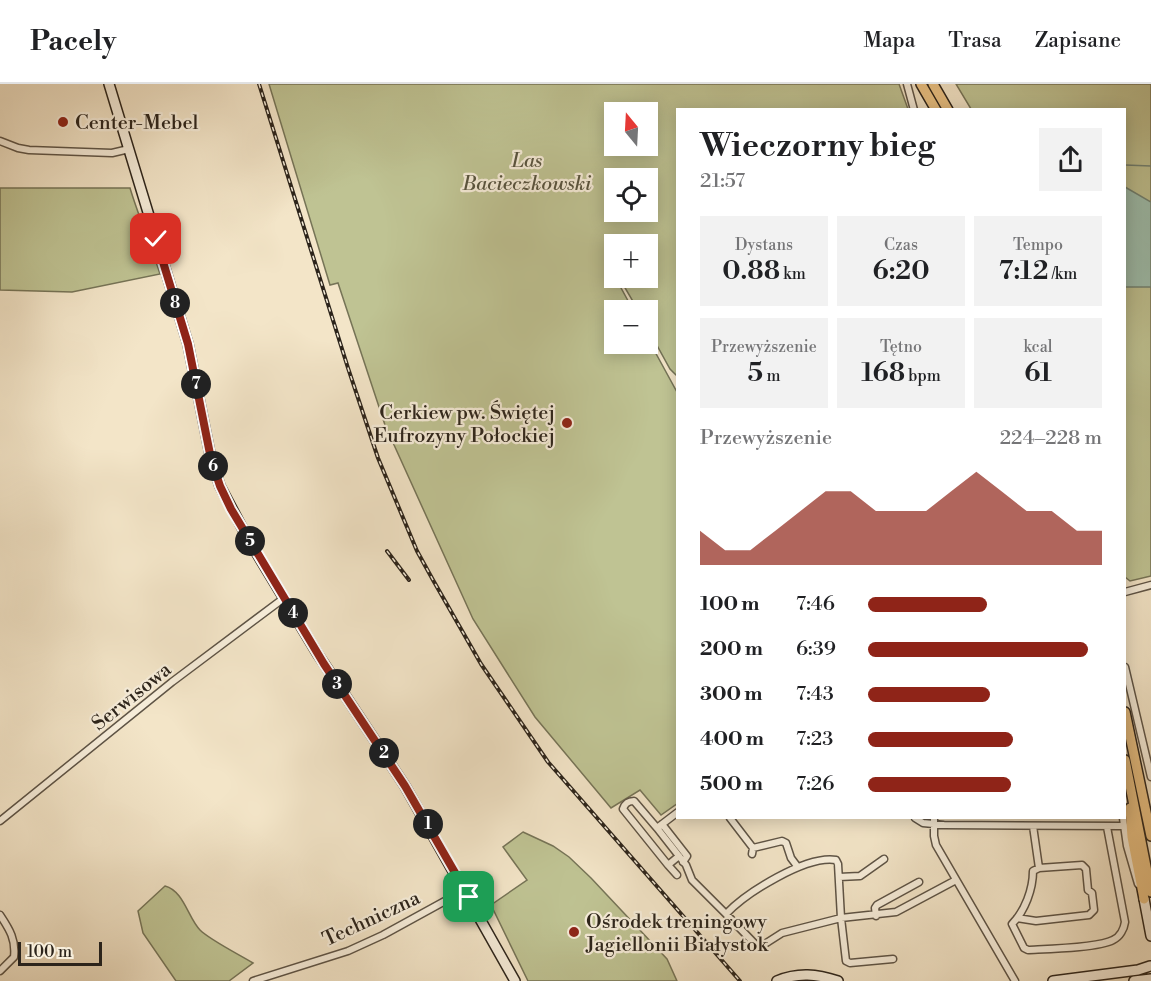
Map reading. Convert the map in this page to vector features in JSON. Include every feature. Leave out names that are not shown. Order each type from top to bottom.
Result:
[{"type":"main road","points":[[921,84],[935,108]]},
{"type":"main road","points":[[933,84],[947,108]]},
{"type":"main road","points":[[1126,716],[1151,836]]},
{"type":"main road","points":[[1126,764],[1147,895]]},
{"type":"main road","points":[[1139,772],[1151,807]]},
{"type":"street","points":[[109,84],[188,344],[213,464],[231,509],[324,664],[405,786],[515,981]]},
{"type":"street","points":[[907,84],[914,108]]},
{"type":"street","points":[[0,141],[29,150],[112,153],[129,149]]},
{"type":"street","points":[[1126,590],[1151,585]]},
{"type":"street","name":"Serwisowa","points":[[0,821],[172,682],[284,598]]},
{"type":"street","points":[[1126,671],[1151,777]]},
{"type":"street","points":[[677,876],[623,809],[624,805],[634,801],[659,826],[692,880],[760,947],[782,933],[841,918],[876,916],[896,912],[956,880]]},
{"type":"street","points":[[659,826],[676,813]]},
{"type":"street","points":[[731,819],[753,851],[782,841],[786,843],[791,858],[797,866]]},
{"type":"street","points":[[917,819],[923,823],[934,821],[1033,826],[1124,826]]},
{"type":"street","points":[[1123,819],[1131,865],[1147,895],[1151,936]]},
{"type":"street","points":[[934,821],[936,845],[1015,981]]},
{"type":"street","points":[[1033,826],[1039,868]]},
{"type":"street","points":[[1017,918],[1036,921],[1071,919],[1089,915],[1094,910],[1085,867],[1039,868],[1033,872],[1033,885],[1012,924],[1022,945],[1028,950],[1105,943],[1115,939],[1122,931],[1125,921],[1107,827]]},
{"type":"street","points":[[668,865],[681,859]]},
{"type":"street","points":[[726,914],[735,904],[797,866],[836,860],[846,961],[849,963],[893,960]]},
{"type":"street","points":[[839,877],[860,876],[884,860]]},
{"type":"street","points":[[876,916],[877,905],[919,882]]},
{"type":"street","name":"Techniczna","points":[[253,981],[348,951],[383,935],[465,890]]},
{"type":"street","points":[[0,915],[12,933],[15,946],[14,957],[0,971]]},
{"type":"street","points":[[1053,981],[1138,970],[1151,965],[1151,977],[1134,981]]},
{"type":"street","points":[[777,981],[806,974],[838,981]]},
{"type":"green space","name":"Las Bacieczkowski","points":[[269,84],[899,84],[908,108],[676,108],[676,375],[658,347],[658,300],[632,300],[625,288],[658,288],[658,234],[604,234],[604,288],[621,288],[628,300],[604,300],[604,354],[656,354],[676,390],[676,804],[661,815],[640,790],[611,808],[535,717],[473,619],[385,425],[338,283],[330,285]]},
{"type":"green space","points":[[956,84],[1151,84],[1151,576],[1130,581],[1126,578],[1126,108],[970,108]]},
{"type":"green space","points":[[0,188],[130,188],[160,274],[72,292],[0,290]]},
{"type":"green space","name":"Ośrodek treningowy Jagiellonii Białystok","points":[[523,832],[553,846],[569,857],[591,878],[667,959],[677,981],[528,981],[491,905],[527,880],[503,847]]},
{"type":"green space","points":[[165,886],[177,893],[200,930],[253,963],[229,981],[176,981],[143,933],[138,911]]},
{"type":"shaded area","points":[[1126,188],[1151,202],[1151,287],[1126,287]]},
{"type":"waterway","points":[[1126,165],[1151,166]]},
{"type":"railway","points":[[259,84],[378,458],[417,551],[481,664],[548,762],[740,981]]},
{"type":"railway","points":[[387,551],[409,580]]},
{"type":"place","name":"Center-Mebel","points":[[63,122]]},
{"type":"place","name":"Cerkiew pw. Świętej Eufrozyny Połockiej","points":[[567,423]]},
{"type":"place","name":"Ośrodek treningowy Jagiellonii Białystok","points":[[574,932]]},
{"type":"route","points":[[156,239],[188,344],[211,459],[220,486],[231,509],[324,664],[405,786],[469,897]]}]
